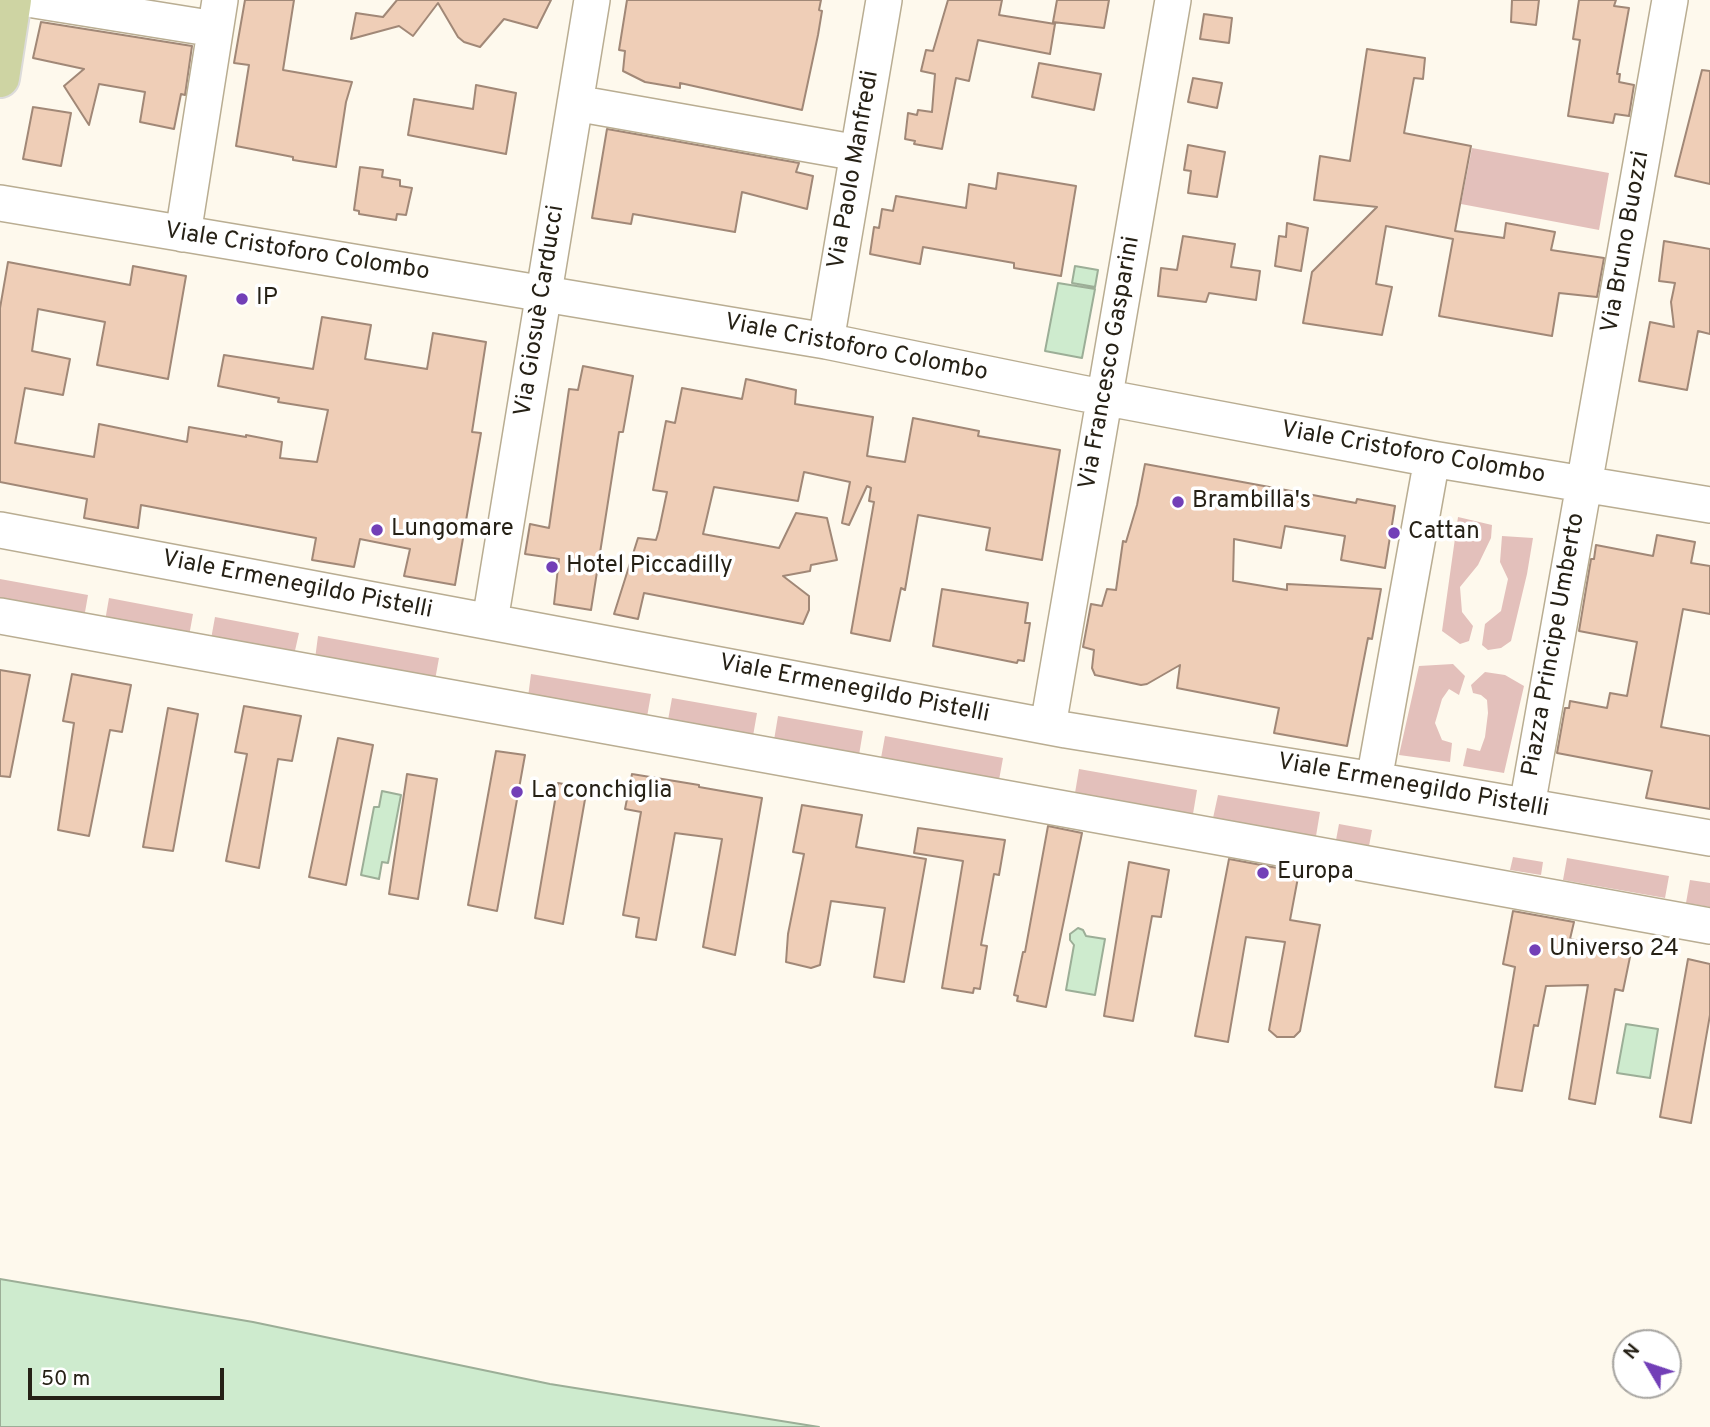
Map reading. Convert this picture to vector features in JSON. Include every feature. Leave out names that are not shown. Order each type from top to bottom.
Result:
[{"type":"main road","points":[[0,78],[12,0]]},
{"type":"street","points":[[34,0],[218,14],[183,234]]},
{"type":"street","name":"Via Giosuè Carducci","points":[[490,621],[592,0]]},
{"type":"street","name":"Via Paolo Manfredi","points":[[826,341],[884,0]]},
{"type":"street","name":"Via Francesco Gasparini","points":[[1048,726],[1174,0]]},
{"type":"street","name":"Via Bruno Buozzi","points":[[1584,484],[1670,0]]},
{"type":"street","points":[[575,103],[858,153]]},
{"type":"street","name":"Viale Cristoforo Colombo","points":[[0,203],[826,341],[1432,459],[1710,505]]},
{"type":"street","points":[[1374,780],[1432,459]]},
{"type":"street","name":"Piazza Principe Umberto","points":[[1527,806],[1584,484]]},
{"type":"street","name":"Viale Ermenegildo Pistelli","points":[[0,530],[1048,726],[1710,838]]},
{"type":"street","points":[[0,616],[1710,926]]},
{"type":"shaded area","points":[[1472,148],[1609,173],[1599,230],[1461,204]]},
{"type":"shaded area","points":[[1075,266],[1098,270],[1095,287],[1072,283]]},
{"type":"shaded area","points":[[1058,283],[1095,289],[1082,358],[1045,351]]},
{"type":"shaded area","points":[[1458,517],[1492,525],[1491,538],[1478,565],[1460,587],[1462,612],[1473,626],[1469,641],[1460,644],[1442,631]]},
{"type":"shaded area","points":[[1502,536],[1533,538],[1511,641],[1501,648],[1488,650],[1482,645],[1485,624],[1501,611],[1508,579],[1500,562]]},
{"type":"shaded area","points":[[0,579],[88,595],[84,618],[0,602]]},
{"type":"shaded area","points":[[109,598],[193,614],[189,636],[105,621]]},
{"type":"shaded area","points":[[215,617],[299,633],[294,655],[211,639]]},
{"type":"shaded area","points":[[318,636],[439,658],[435,680],[315,659]]},
{"type":"shaded area","points":[[1453,664],[1465,676],[1459,695],[1449,689],[1442,699],[1435,723],[1442,740],[1452,743],[1450,762],[1399,755],[1419,666]]},
{"type":"shaded area","points":[[1485,672],[1505,675],[1524,686],[1504,773],[1463,766],[1467,748],[1480,751],[1485,737],[1487,700],[1473,693],[1471,685]]},
{"type":"shaded area","points":[[531,674],[651,694],[647,717],[528,697]]},
{"type":"shaded area","points":[[672,698],[757,713],[753,736],[668,720]]},
{"type":"shaded area","points":[[778,716],[863,731],[859,755],[774,740]]},
{"type":"shaded area","points":[[885,736],[1003,758],[999,780],[881,758]]},
{"type":"shaded area","points":[[1079,769],[1197,790],[1193,814],[1075,793]]},
{"type":"shaded area","points":[[382,791],[401,795],[388,863],[382,862],[379,879],[361,875],[374,807],[379,807]]},
{"type":"shaded area","points":[[1218,795],[1320,812],[1316,836],[1213,818]]},
{"type":"shaded area","points":[[1339,824],[1372,830],[1369,846],[1336,840]]},
{"type":"shaded area","points":[[1513,857],[1543,862],[1541,875],[1510,870]]},
{"type":"shaded area","points":[[1567,858],[1669,876],[1665,898],[1563,880]]},
{"type":"shaded area","points":[[1690,880],[1710,883],[1710,907],[1686,903]]},
{"type":"shaded area","points":[[1078,928],[1083,930],[1086,936],[1105,939],[1095,995],[1066,990],[1074,945],[1070,934]]},
{"type":"shaded area","points":[[1626,1024],[1658,1029],[1650,1078],[1617,1073]]},
{"type":"shaded area","points":[[0,1279],[253,1322],[550,1384],[819,1427],[0,1427]]},
{"type":"building","points":[[245,0],[294,0],[283,70],[352,82],[346,102],[336,167],[236,146],[249,65],[234,63]]},
{"type":"building","points":[[397,0],[551,0],[537,28],[504,19],[480,47],[458,37],[438,3],[413,36],[399,26],[351,39],[356,13],[383,17]]},
{"type":"building","points":[[627,0],[821,0],[818,35],[802,110],[680,83],[680,88],[645,82],[623,71],[625,51],[619,50]]},
{"type":"building","points":[[948,0],[1002,0],[999,15],[1055,24],[1050,54],[978,40],[969,81],[956,78],[942,149],[914,144],[915,141],[905,139],[908,113],[917,115],[918,110],[932,112],[935,74],[921,71],[926,50],[933,51]]},
{"type":"building","points":[[1057,0],[1109,0],[1104,28],[1053,22]]},
{"type":"building","points":[[1512,0],[1539,0],[1536,25],[1511,22]]},
{"type":"building","points":[[1579,0],[1616,0],[1614,6],[1629,8],[1617,74],[1620,74],[1619,82],[1634,85],[1629,116],[1615,114],[1613,123],[1568,116],[1580,40],[1573,39]]},
{"type":"building","points":[[1204,14],[1232,18],[1229,43],[1200,39]]},
{"type":"building","points":[[41,22],[192,46],[185,95],[181,94],[174,129],[140,122],[145,92],[99,84],[89,125],[64,86],[84,69],[33,58]]},
{"type":"building","points":[[1367,49],[1425,58],[1423,79],[1414,78],[1404,133],[1471,146],[1455,231],[1504,238],[1506,223],[1555,232],[1551,250],[1604,258],[1597,297],[1559,293],[1552,336],[1439,316],[1453,239],[1386,226],[1376,284],[1392,287],[1382,335],[1303,323],[1312,272],[1377,207],[1314,200],[1320,156],[1350,161]]},
{"type":"building","points":[[1039,63],[1101,74],[1094,110],[1032,97]]},
{"type":"building","points":[[1702,70],[1710,71],[1710,184],[1675,176]]},
{"type":"building","points":[[1193,78],[1222,83],[1217,108],[1188,102]]},
{"type":"building","points":[[476,85],[516,93],[506,154],[408,135],[414,99],[473,109]]},
{"type":"building","points":[[33,107],[71,113],[61,166],[23,159]]},
{"type":"building","points":[[607,129],[799,163],[796,172],[813,176],[807,209],[742,192],[735,232],[633,214],[631,224],[592,218]]},
{"type":"building","points":[[1188,145],[1225,152],[1217,197],[1188,193],[1191,171],[1184,170]]},
{"type":"building","points":[[360,167],[383,170],[382,177],[400,180],[400,186],[412,188],[406,215],[397,214],[396,220],[359,214],[359,211],[354,210]]},
{"type":"building","points":[[998,173],[1076,186],[1061,276],[1014,268],[1014,263],[923,247],[920,264],[870,254],[874,227],[879,228],[882,209],[893,211],[896,196],[966,208],[969,184],[996,189]]},
{"type":"building","points":[[1287,223],[1308,228],[1301,271],[1275,266],[1279,236],[1286,237]]},
{"type":"building","points":[[1183,236],[1235,244],[1231,267],[1260,271],[1256,300],[1209,293],[1206,302],[1158,296],[1161,268],[1177,270]]},
{"type":"building","points":[[1664,241],[1710,249],[1710,334],[1698,331],[1687,390],[1639,381],[1650,322],[1674,327],[1671,302],[1675,283],[1659,281]]},
{"type":"building","points":[[8,262],[130,285],[133,266],[186,276],[168,379],[97,365],[105,322],[38,309],[32,351],[70,359],[63,395],[25,388],[15,443],[94,457],[99,424],[187,442],[189,427],[246,435],[282,442],[280,458],[317,462],[328,410],[278,402],[279,398],[218,386],[224,355],[313,369],[322,317],[371,325],[365,359],[427,369],[433,333],[486,342],[472,432],[481,433],[455,585],[404,576],[410,549],[360,539],[354,567],[312,560],[316,538],[141,505],[138,528],[84,518],[87,499],[0,482],[0,308]]},
{"type":"building","points":[[583,366],[633,376],[623,432],[619,432],[591,610],[554,604],[559,559],[525,554],[530,524],[549,528],[569,389],[578,390]]},
{"type":"building","points":[[746,379],[796,390],[795,404],[873,417],[867,456],[905,462],[913,418],[979,431],[978,436],[1060,450],[1042,560],[986,550],[990,528],[918,515],[905,590],[901,588],[890,641],[851,633],[874,502],[869,501],[871,488],[867,486],[849,525],[842,523],[850,482],[804,472],[798,501],[714,487],[703,534],[779,548],[796,513],[827,518],[837,560],[811,565],[810,571],[783,576],[809,596],[809,610],[803,624],[644,593],[638,619],[614,614],[638,538],[656,540],[667,492],[653,490],[666,421],[675,423],[682,388],[742,399]]},
{"type":"building","points":[[1145,464],[1356,503],[1357,499],[1395,506],[1385,568],[1341,560],[1345,536],[1285,526],[1281,548],[1234,539],[1233,581],[1287,590],[1287,584],[1381,589],[1372,639],[1368,638],[1347,746],[1274,733],[1279,708],[1177,688],[1180,665],[1141,685],[1095,675],[1092,668],[1094,650],[1083,647],[1091,604],[1102,606],[1107,589],[1116,590],[1123,541],[1126,542],[1137,505]]},
{"type":"building","points":[[1657,535],[1695,542],[1691,563],[1710,566],[1710,614],[1683,609],[1661,727],[1710,736],[1710,809],[1646,798],[1652,771],[1557,753],[1565,708],[1569,708],[1570,701],[1607,708],[1610,693],[1627,696],[1637,642],[1579,631],[1591,559],[1594,559],[1596,545],[1653,556]]},
{"type":"building","points":[[942,589],[1028,603],[1025,623],[1030,623],[1024,661],[1018,660],[1017,663],[933,646]]},
{"type":"building","points":[[0,670],[30,675],[10,777],[0,776]]},
{"type":"building","points":[[72,674],[131,685],[122,732],[110,730],[89,836],[58,830],[74,723],[63,721]]},
{"type":"building","points":[[244,706],[301,716],[292,761],[278,759],[259,868],[226,861],[247,754],[235,752]]},
{"type":"building","points":[[168,708],[198,714],[173,851],[143,847]]},
{"type":"building","points":[[338,738],[373,745],[346,885],[309,877]]},
{"type":"building","points":[[496,751],[525,755],[497,911],[468,905]]},
{"type":"building","points":[[407,774],[437,779],[418,899],[389,894]]},
{"type":"building","points":[[632,774],[762,798],[735,955],[703,947],[722,839],[675,833],[656,940],[636,937],[639,918],[623,915],[641,812],[625,809]]},
{"type":"building","points":[[558,783],[587,788],[563,924],[535,918]]},
{"type":"building","points":[[802,805],[862,815],[856,847],[926,859],[904,982],[874,977],[885,908],[831,901],[820,965],[811,968],[786,962],[788,934],[804,854],[793,852]]},
{"type":"building","points":[[1048,826],[1082,833],[1046,1007],[1017,1001],[1018,996],[1014,995],[1025,952]]},
{"type":"building","points":[[918,828],[1005,840],[999,875],[994,874],[981,945],[987,946],[980,989],[974,988],[973,993],[942,988],[963,861],[914,853]]},
{"type":"building","points":[[1229,859],[1299,872],[1290,920],[1320,925],[1300,1031],[1294,1037],[1277,1037],[1269,1030],[1285,942],[1246,937],[1228,1042],[1195,1036]]},
{"type":"building","points":[[1129,862],[1169,870],[1161,917],[1152,916],[1133,1021],[1104,1016]]},
{"type":"building","points":[[1513,911],[1574,922],[1570,939],[1631,952],[1623,991],[1615,989],[1595,1104],[1569,1099],[1588,985],[1546,986],[1538,1026],[1534,1025],[1522,1091],[1495,1087],[1515,967],[1503,964]]},
{"type":"building","points":[[1688,959],[1710,964],[1710,1015],[1691,1123],[1660,1117]]},
{"type":"place","name":"IP","points":[[242,299]]},
{"type":"place","name":"Brambilla's","points":[[1178,502]]},
{"type":"place","name":"Lungomare","points":[[377,530]]},
{"type":"place","name":"Cattan","points":[[1394,533]]},
{"type":"place","name":"Hotel Piccadilly","points":[[552,567]]},
{"type":"place","name":"La conchiglia","points":[[517,792]]},
{"type":"place","name":"Europa","points":[[1263,873]]},
{"type":"place","name":"Universo 24","points":[[1535,950]]}]
